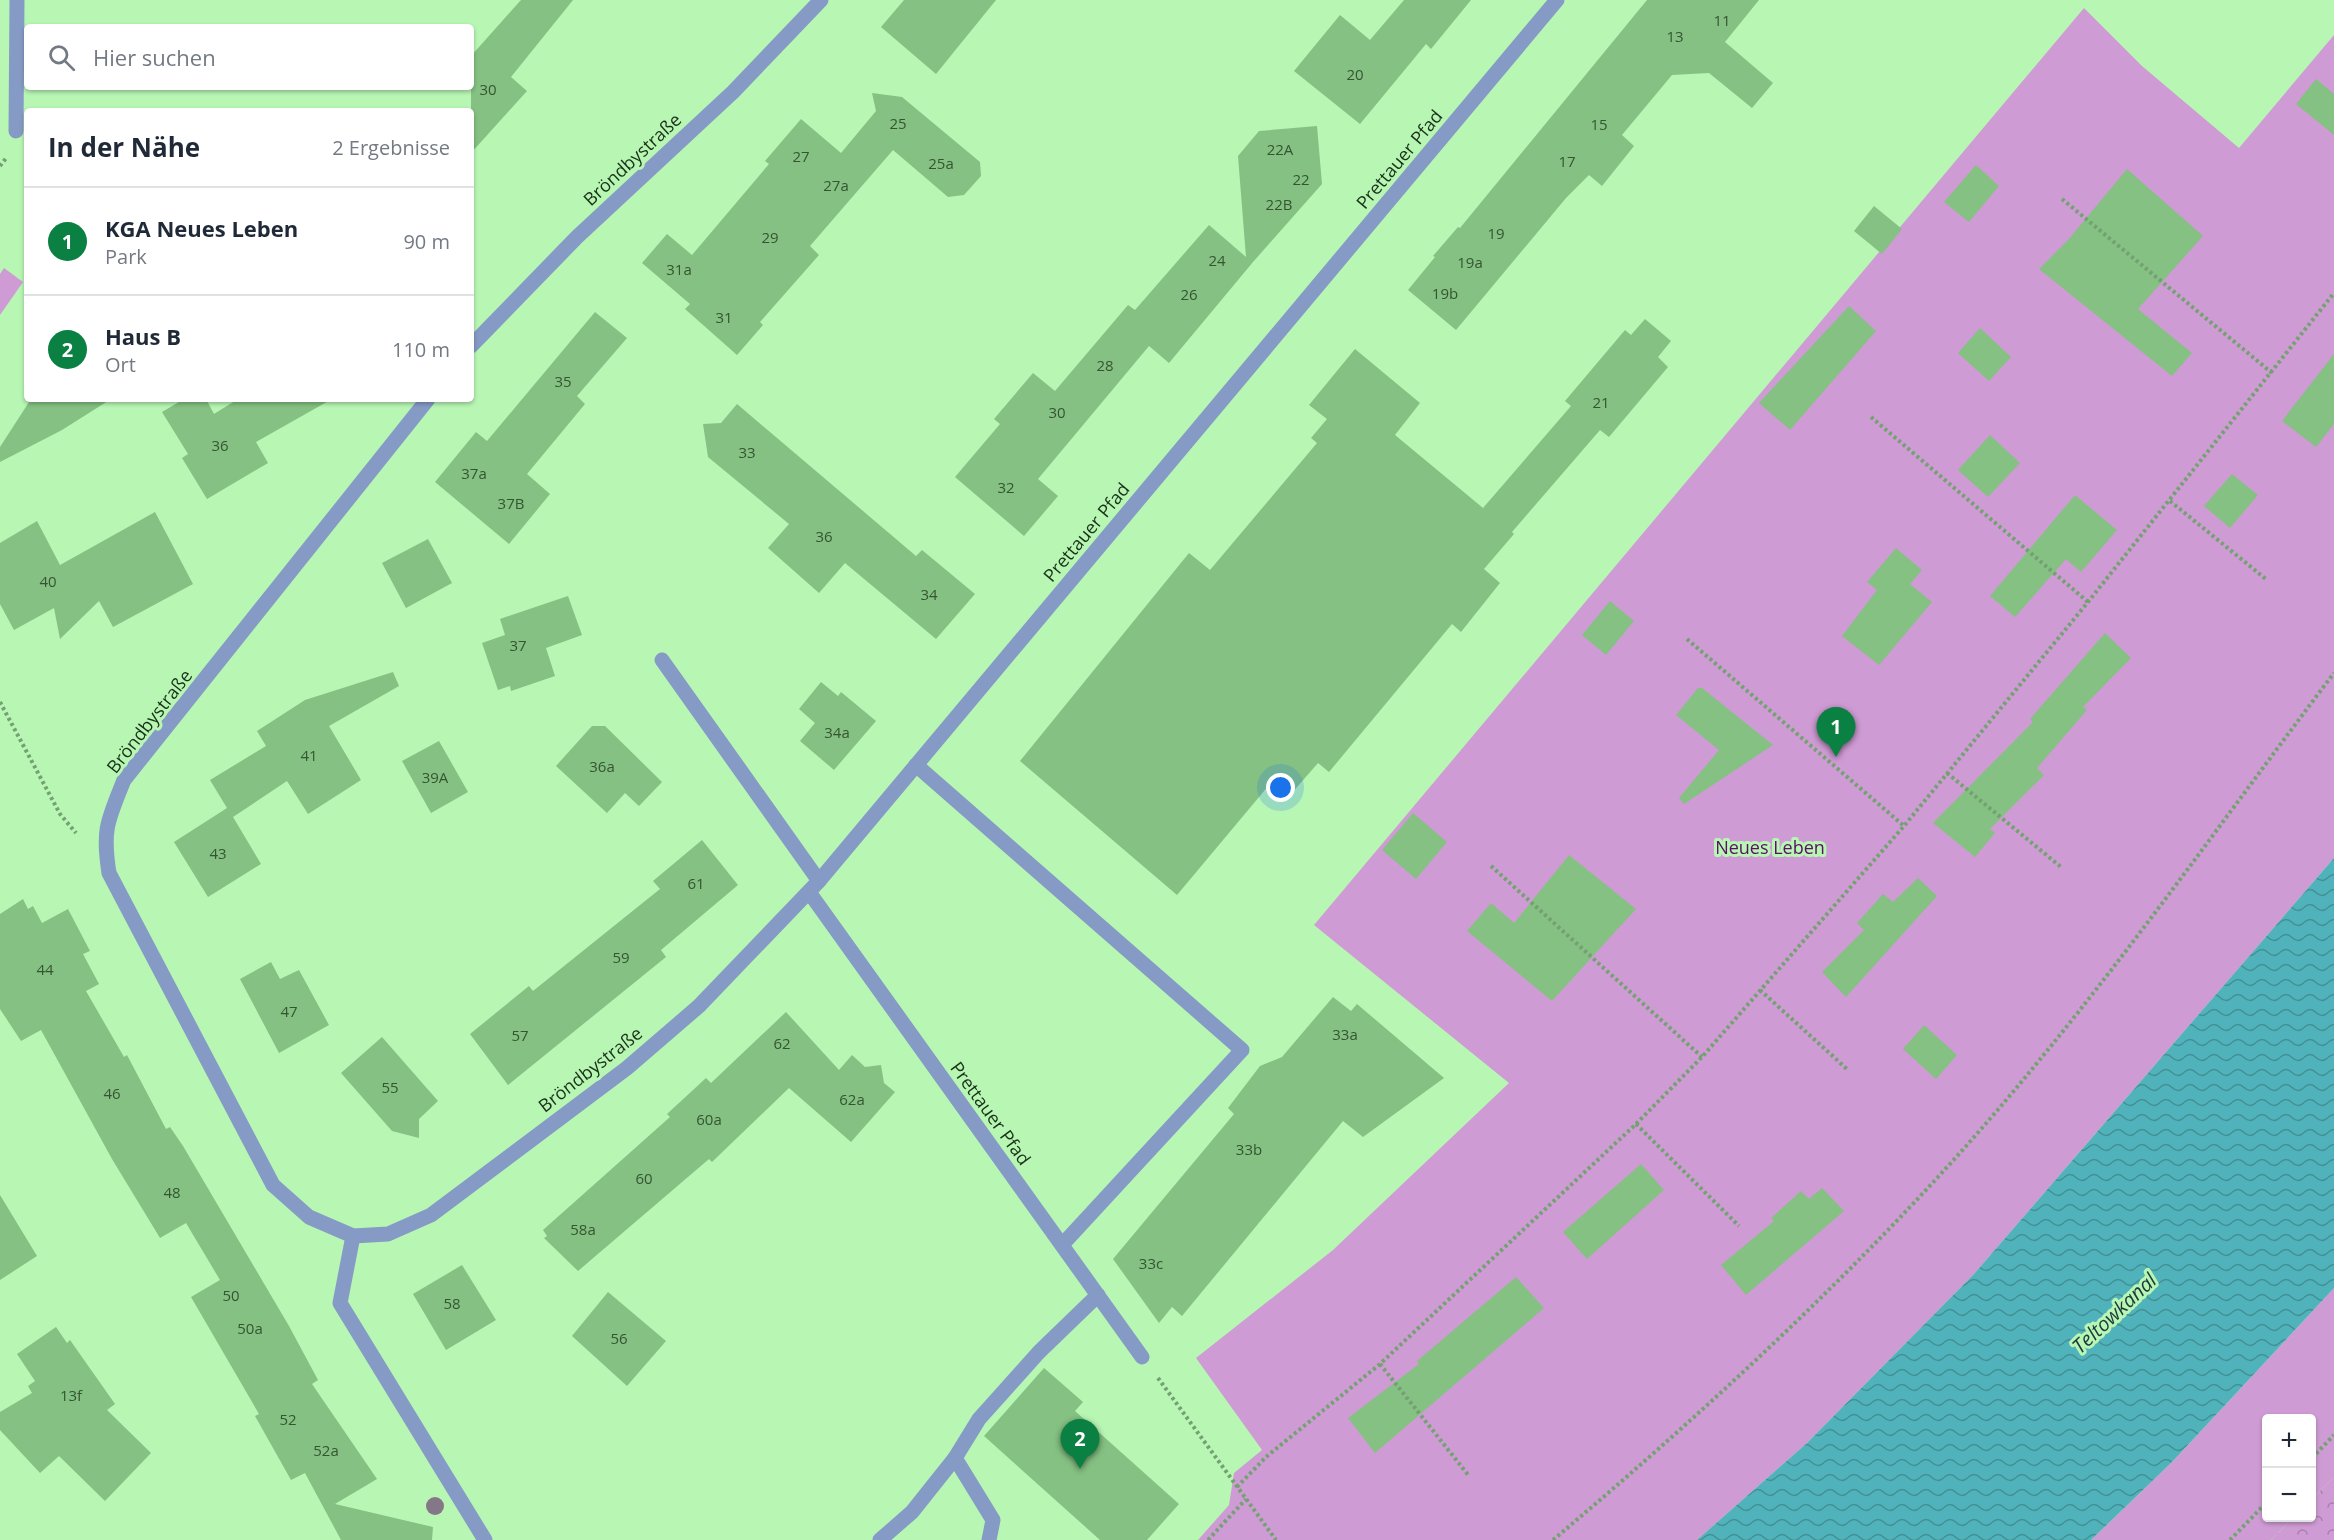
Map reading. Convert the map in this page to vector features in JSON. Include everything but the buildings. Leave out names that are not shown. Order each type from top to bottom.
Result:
[{"type":"street","points":[[16,131],[17,0]]},
{"type":"street","name":"Bröndbystraße","points":[[474,343],[577,237],[740,85],[821,0]]},
{"type":"street","name":"Prettauer Pfad","points":[[814,886],[1557,0]]},
{"type":"street","name":"Bröndbystraße","points":[[426,402],[124,780],[106,825],[105,848],[109,873],[273,1185],[309,1217],[353,1236],[388,1234],[430,1215],[619,1073],[699,1006],[814,886]]},
{"type":"street","name":"Prettauer Pfad","points":[[662,660],[814,886],[1142,1357]]},
{"type":"street","points":[[916,765],[1242,1050],[1062,1245]]},
{"type":"street","points":[[353,1236],[340,1303],[485,1540]]},
{"type":"street","points":[[880,1540],[912,1512],[956,1458],[979,1419],[1039,1352],[1098,1295]]},
{"type":"street","points":[[956,1458],[993,1520],[989,1540]]},
{"type":"path","points":[[2062,199],[2272,373]]},
{"type":"path","points":[[1238,1487],[1266,1457],[1380,1364],[1636,1124],[1702,1057],[1904,826],[2170,501],[2334,293]]},
{"type":"path","points":[[1871,417],[2088,602]]},
{"type":"path","points":[[2170,501],[2267,580]]},
{"type":"path","points":[[1687,639],[1904,826]]},
{"type":"path","points":[[1553,1540],[1668,1443],[1798,1322],[1939,1176],[2065,1028],[2334,673]]},
{"type":"path","points":[[0,702],[60,814],[77,835]]},
{"type":"path","points":[[1947,773],[2061,867]]},
{"type":"path","points":[[1491,866],[1702,1057]]},
{"type":"path","points":[[1760,990],[1848,1070]]},
{"type":"path","points":[[1636,1124],[1739,1226]]},
{"type":"path","points":[[1142,1357],[1276,1540]]},
{"type":"path","points":[[1380,1364],[1469,1476]]},
{"type":"path","points":[[2316,1454],[2334,1435]]},
{"type":"path","points":[[1208,1540],[1246,1498]]},
{"type":"path","points":[[2229,1540],[2262,1507]]},
{"type":"green space","name":"Neues Leben","points":[[2084,8],[2142,66],[2239,148],[2334,35],[2334,858],[1974,1274],[1807,1443],[1697,1540],[1198,1540],[1229,1505],[1234,1473],[1262,1450],[1196,1358],[1333,1250],[1509,1083],[1314,925]]},
{"type":"green space","points":[[4,268],[23,282],[0,315],[0,274]]},
{"type":"green space","points":[[2334,1288],[2334,1477],[2316,1495],[2316,1414],[2262,1414],[2262,1522],[2289,1522],[2271,1540],[2091,1540],[2172,1462]]},
{"type":"green space","points":[[2334,1477],[2334,1540],[2271,1540],[2289,1522],[2316,1522],[2316,1495]]},
{"type":"water","name":"Teltowkanal","points":[[2334,858],[2334,1288],[2172,1462],[2091,1540],[1697,1540],[1807,1443],[1974,1274]]},
{"type":"place","name":"KGA Neues Leben","points":[[1836,757]]},
{"type":"place","name":"Haus B","points":[[1080,1469]]}]
